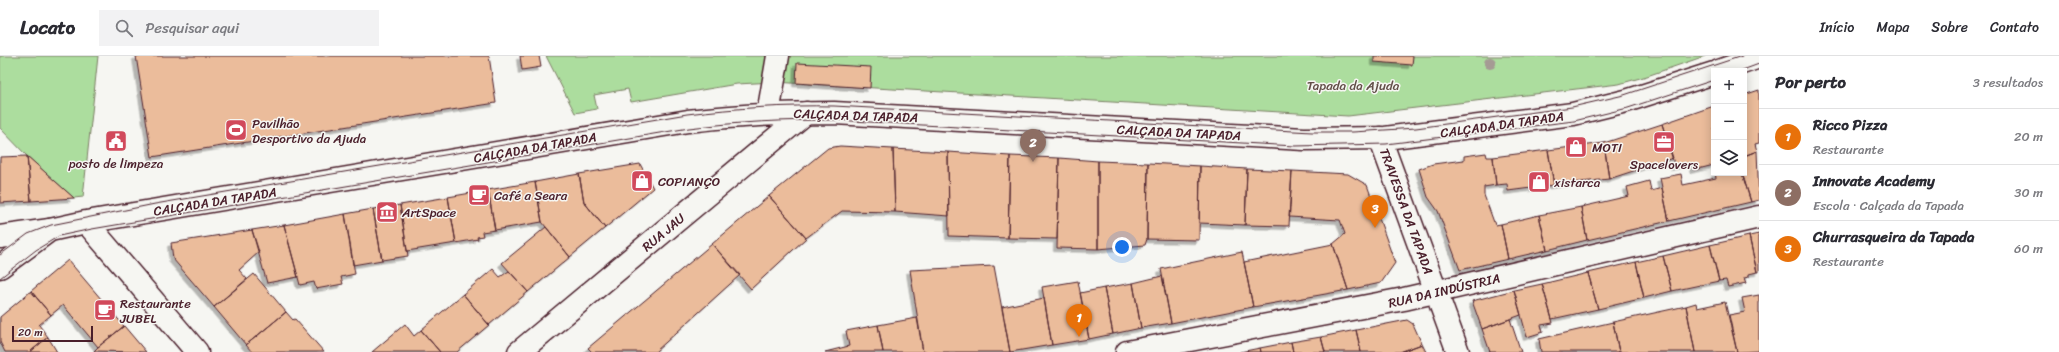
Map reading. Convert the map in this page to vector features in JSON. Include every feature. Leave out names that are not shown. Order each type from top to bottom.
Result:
[{"type":"street","points":[[768,114],[778,56]]},
{"type":"street","points":[[1728,68],[1759,57]]},
{"type":"street","name":"CALÇADA DA TAPADA","points":[[0,237],[50,230],[86,222],[688,121],[768,114],[834,113],[1304,139],[1380,138],[1417,135],[1573,114],[1626,102],[1711,74]]},
{"type":"street","name":"RUA JAU","points":[[519,352],[806,113]]},
{"type":"street","name":"TRAVESSA DA TAPADA","points":[[1380,138],[1458,352]]},
{"type":"street","name":"RUA DA INDÚSTRIA","points":[[1127,352],[1436,292],[1759,218]]},
{"type":"street","points":[[86,222],[197,352]]},
{"type":"street","points":[[0,267],[50,230]]},
{"type":"green space","points":[[0,56],[98,56],[83,197],[74,198],[27,156],[0,128]]},
{"type":"green space","name":"Tapada da Ajuda","points":[[546,56],[1705,56],[1619,84],[1348,116],[774,82],[737,84],[631,102],[628,89],[594,95],[597,109],[575,113]]},
{"type":"building","name":"Pavilhão Desportivo da Ajuda","points":[[136,56],[489,56],[496,103],[152,157]]},
{"type":"building","points":[[520,56],[539,56],[541,67],[522,70]]},
{"type":"building","points":[[1374,56],[1413,56],[1412,65],[1374,62]]},
{"type":"building","points":[[797,63],[871,67],[870,88],[796,83]]},
{"type":"building","points":[[1759,90],[1759,143],[1755,144],[1757,151],[1747,155],[1747,104],[1747,94]]},
{"type":"building","points":[[1711,107],[1711,166],[1694,170],[1692,163],[1675,167],[1662,124]]},
{"type":"building","points":[[1662,124],[1673,158],[1609,179],[1604,143]]},
{"type":"building","points":[[1604,143],[1609,179],[1554,185],[1548,150]]},
{"type":"building","points":[[840,146],[893,149],[895,212],[842,211],[806,238],[769,196],[828,148]]},
{"type":"building","points":[[893,149],[948,152],[949,216],[895,212]]},
{"type":"building","points":[[1548,150],[1554,185],[1508,191],[1507,184],[1496,185],[1493,157]]},
{"type":"building","points":[[1757,151],[1759,200],[1751,202],[1743,176],[1747,176],[1747,155]]},
{"type":"building","points":[[948,152],[1010,156],[1008,238],[949,236]]},
{"type":"building","points":[[1486,153],[1487,157],[1493,157],[1496,185],[1484,187],[1484,195],[1495,225],[1501,224],[1508,259],[1460,270],[1438,211],[1428,197],[1419,169],[1433,164],[1464,160],[1464,156]]},
{"type":"building","points":[[27,156],[31,201],[0,203],[0,157]]},
{"type":"building","points":[[27,156],[74,198],[31,201]]},
{"type":"building","points":[[1010,156],[1059,158],[1057,239],[1008,238]]},
{"type":"building","points":[[1059,158],[1098,161],[1098,249],[1057,248]]},
{"type":"building","points":[[1098,161],[1148,163],[1147,239],[1145,245],[1098,249]]},
{"type":"building","points":[[1148,163],[1200,166],[1199,240],[1147,239]]},
{"type":"building","points":[[640,164],[653,188],[605,228],[584,202],[579,174]]},
{"type":"building","points":[[1200,166],[1247,169],[1245,225],[1199,223]]},
{"type":"building","points":[[1247,169],[1292,171],[1289,226],[1245,225]]},
{"type":"building","points":[[1292,171],[1348,174],[1367,185],[1395,263],[1381,283],[1348,290],[1333,244],[1345,234],[1340,220],[1289,217]]},
{"type":"building","points":[[579,174],[584,202],[605,228],[570,257],[542,222],[535,182]]},
{"type":"building","points":[[1681,174],[1683,185],[1716,178],[1716,176],[1743,176],[1751,202],[1669,221],[1660,178]]},
{"type":"building","points":[[1649,181],[1651,191],[1662,188],[1669,221],[1587,240],[1581,207],[1629,196],[1627,187]]},
{"type":"building","points":[[535,182],[542,222],[495,230],[488,190]]},
{"type":"building","points":[[488,190],[495,230],[482,232],[483,236],[477,237],[478,239],[456,243],[448,197]]},
{"type":"building","points":[[769,196],[806,238],[751,289],[712,244]]},
{"type":"building","points":[[448,197],[456,243],[407,251],[400,205]]},
{"type":"building","points":[[400,205],[408,256],[382,260],[373,209]]},
{"type":"building","points":[[1581,207],[1587,240],[1547,250],[1539,215]]},
{"type":"building","points":[[373,209],[382,260],[353,265],[345,214]]},
{"type":"building","points":[[345,214],[355,274],[341,277],[343,284],[316,289],[314,282],[300,285],[284,225]]},
{"type":"building","points":[[1539,215],[1547,250],[1508,259],[1501,224]]},
{"type":"building","points":[[284,225],[298,277],[267,283],[252,230]]},
{"type":"building","points":[[546,227],[570,257],[528,292],[502,263]]},
{"type":"building","points":[[252,230],[259,252],[239,270],[247,279],[214,307],[173,259],[171,243]]},
{"type":"building","points":[[1759,234],[1759,272],[1757,272],[1749,236]]},
{"type":"building","points":[[1749,236],[1757,272],[1749,274],[1749,277],[1744,278],[1746,283],[1728,287],[1726,280],[1719,281],[1710,245]]},
{"type":"building","points":[[712,244],[740,275],[655,352],[592,352],[588,348]]},
{"type":"building","points":[[1333,244],[1348,290],[1253,307],[1244,262]]},
{"type":"building","points":[[1710,245],[1719,281],[1672,291],[1663,256]]},
{"type":"building","points":[[1242,252],[1253,307],[1171,323],[1161,269]]},
{"type":"building","points":[[1663,256],[1672,291],[1644,298],[1636,262]]},
{"type":"building","points":[[68,260],[124,326],[98,347],[63,305],[51,315],[31,291]]},
{"type":"building","points":[[1636,262],[1644,298],[1598,309],[1588,273]]},
{"type":"building","points":[[994,266],[1010,352],[923,352],[910,270]]},
{"type":"building","points":[[493,269],[500,277],[509,271],[528,292],[489,325],[463,294]]},
{"type":"building","points":[[1588,273],[1598,309],[1552,319],[1542,284]]},
{"type":"building","points":[[254,274],[286,312],[246,345],[214,307]]},
{"type":"building","points":[[1162,276],[1171,323],[1141,328],[1133,283]]},
{"type":"building","points":[[1078,281],[1089,339],[1052,345],[1042,287]]},
{"type":"building","points":[[1133,283],[1141,328],[1113,334],[1104,288]]},
{"type":"building","points":[[1542,284],[1553,323],[1541,325],[1543,332],[1527,337],[1514,290]]},
{"type":"building","points":[[1104,288],[1113,334],[1089,339],[1080,293]]},
{"type":"building","points":[[1514,290],[1521,315],[1482,329],[1472,301]]},
{"type":"building","points":[[31,291],[51,315],[39,325],[48,337],[30,352],[5,352],[0,342],[0,317]]},
{"type":"building","points":[[463,294],[489,325],[457,352],[440,352],[421,330]]},
{"type":"building","points":[[1759,295],[1759,351],[1737,352],[1729,315],[1745,312],[1742,298]]},
{"type":"building","points":[[1044,298],[1052,345],[1010,352],[1002,307]]},
{"type":"building","points":[[1725,302],[1737,352],[1695,352],[1686,306],[1696,303],[1697,308]]},
{"type":"building","points":[[1686,306],[1695,352],[1619,352],[1613,322]]},
{"type":"building","points":[[286,312],[293,320],[295,319],[324,352],[252,352],[246,345]]},
{"type":"building","points":[[917,318],[923,352],[883,352],[878,325]]},
{"type":"building","points":[[1510,319],[1521,352],[1490,352],[1482,329]]},
{"type":"building","points":[[1407,320],[1413,324],[1422,344],[1400,352],[1361,352],[1356,330]]},
{"type":"building","points":[[1613,322],[1619,352],[1541,352],[1539,339]]},
{"type":"building","points":[[405,324],[414,336],[421,330],[440,352],[372,352]]},
{"type":"building","points":[[878,325],[883,352],[825,352],[849,346],[846,331]]},
{"type":"building","points":[[124,326],[146,352],[94,351],[98,347]]},
{"type":"building","points":[[1356,330],[1361,352],[1325,352],[1321,337]]},
{"type":"building","points":[[48,337],[57,352],[30,352]]},
{"type":"building","points":[[1321,337],[1325,352],[1293,352],[1291,342]]},
{"type":"building","points":[[1291,342],[1293,352],[1261,352],[1260,348]]},
{"type":"building","points":[[1422,344],[1426,352],[1400,352]]},
{"type":"building","points":[[1260,348],[1261,352],[1240,352]]},
{"type":"tram line","points":[[0,255],[28,234],[51,225],[155,204],[687,114],[742,109],[834,106],[1312,132],[1353,132],[1416,128],[1572,107],[1624,95],[1742,56]]},
{"type":"tram line","points":[[1747,68],[1759,64]]},
{"type":"tram line","points":[[0,278],[36,250],[59,236],[92,229],[689,128],[725,124],[798,120],[834,120],[1295,146],[1386,144],[1574,121],[1628,108],[1711,81]]},
{"type":"place","name":"Pavilhão Desportivo da Ajuda","points":[[236,130]]},
{"type":"place","name":"posto de limpeza","points":[[116,141]]},
{"type":"place","name":"Spacelovers","points":[[1664,142]]},
{"type":"place","name":"MOTI","points":[[1576,147]]},
{"type":"place","name":"Innovate Academy","points":[[1033,162]]},
{"type":"place","name":"COPIANÇO","points":[[642,181]]},
{"type":"place","name":"xistarca","points":[[1539,182]]},
{"type":"place","name":"Café a Seara","points":[[479,195]]},
{"type":"place","name":"ArtSpace","points":[[387,212]]},
{"type":"place","name":"Churrasqueira da Tapada","points":[[1375,228]]},
{"type":"place","name":"Restaurante JUBEL","points":[[105,310]]},
{"type":"place","name":"Ricco Pizza","points":[[1079,337]]}]
